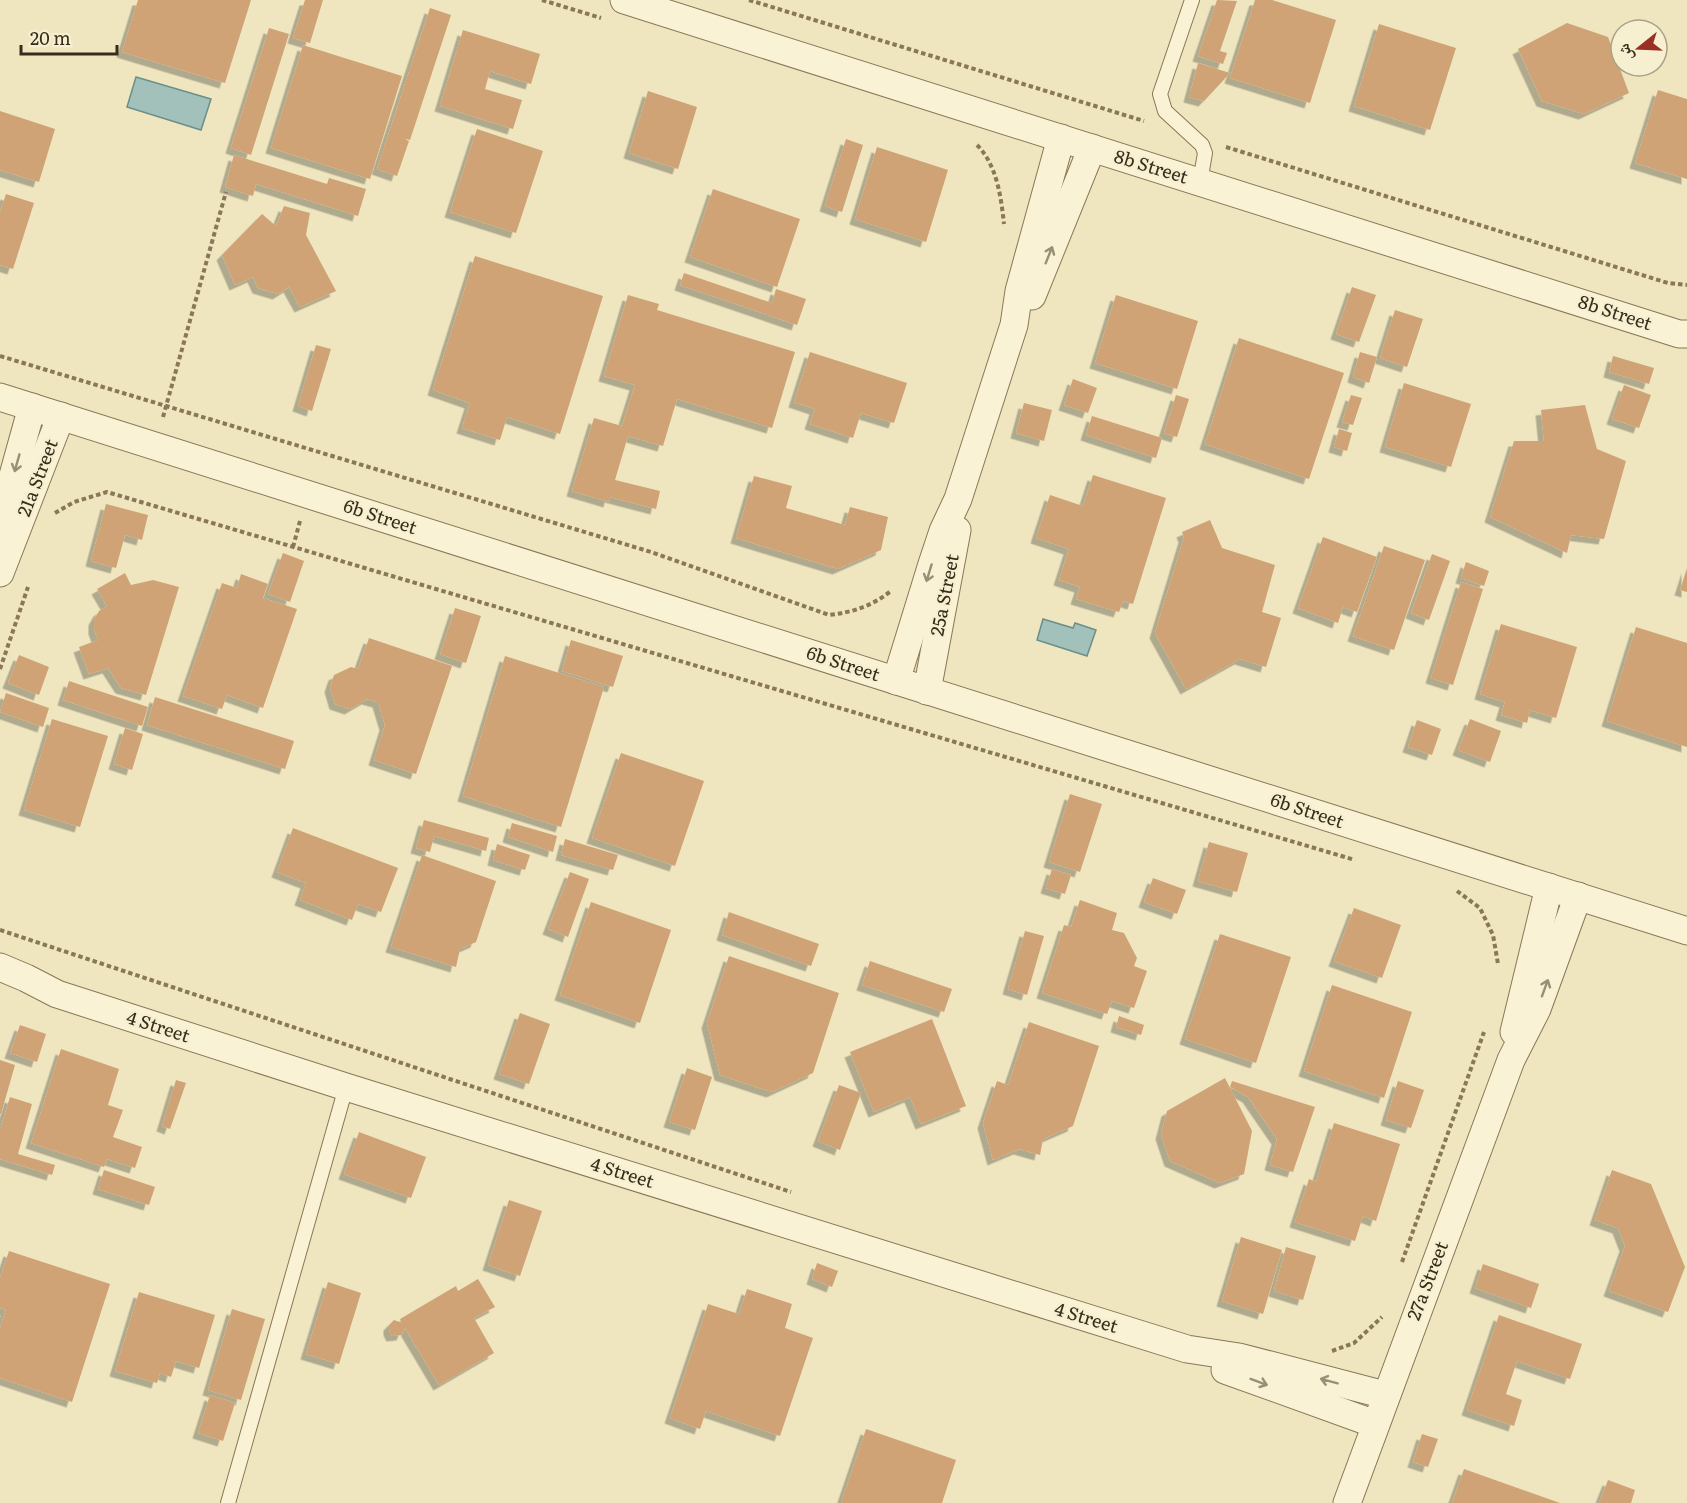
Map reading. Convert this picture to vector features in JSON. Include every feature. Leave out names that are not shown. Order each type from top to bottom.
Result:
[{"type":"street","name":"8b Street","points":[[624,0],[1683,334]]},
{"type":"street","name":"25a Street","points":[[896,681],[943,531],[958,499],[1014,325],[1019,291],[1061,138]]},
{"type":"street","name":"25a Street","points":[[1014,325],[1040,280],[1092,148]]},
{"type":"street","name":"6b Street","points":[[0,396],[1687,931]]},
{"type":"street","name":"21a Street","points":[[0,522],[32,407]]},
{"type":"street","name":"21a Street","points":[[0,573],[62,416]]},
{"type":"street","name":"25a Street","points":[[927,691],[954,551],[958,499]]},
{"type":"street","name":"27a Street","points":[[1511,1060],[1515,1022],[1549,888]]},
{"type":"street","name":"27a Street","points":[[1347,1503],[1385,1395],[1511,1060],[1537,1009],[1578,896]]},
{"type":"street","name":"4 Street","points":[[0,967],[57,994],[346,1087],[1187,1349],[1239,1357],[1385,1395]]},
{"type":"street","name":"4 Street","points":[[0,986],[22,991],[57,994]]},
{"type":"street","name":"4 Street","points":[[1187,1349],[1217,1367],[1375,1424]]},
{"type":"lane","points":[[1192,0],[1160,94],[1165,111],[1202,145],[1205,153],[1200,182]]},
{"type":"lane","points":[[228,1503],[346,1087]]},
{"type":"path","points":[[542,0],[602,19]]},
{"type":"path","points":[[972,142],[980,147],[993,168],[1005,225]]},
{"type":"path","points":[[155,447],[226,192]]},
{"type":"path","points":[[0,356],[651,552],[829,615],[853,612],[879,601],[900,584]]},
{"type":"path","points":[[52,515],[74,502],[107,492],[1365,863]]},
{"type":"path","points":[[0,669],[30,581]]},
{"type":"path","points":[[1452,888],[1480,908],[1493,936],[1499,968]]},
{"type":"path","points":[[0,930],[796,1193]]},
{"type":"path","points":[[1401,1262],[1485,1027]]},
{"type":"path","points":[[1325,1353],[1354,1343],[1381,1318],[1385,1307]]},
{"type":"water","points":[[136,77],[211,99],[201,130],[127,107]]},
{"type":"water","points":[[1043,619],[1073,628],[1075,623],[1096,630],[1087,656],[1037,640]]},
{"type":"building","points":[[138,0],[251,0],[225,83],[122,52]]},
{"type":"building","points":[[305,0],[323,0],[310,43],[293,38]]},
{"type":"building","points":[[1217,0],[1237,1],[1220,51],[1227,53],[1223,64],[1198,56]]},
{"type":"building","points":[[1255,0],[1272,0],[1336,20],[1310,103],[1230,78]]},
{"type":"building","points":[[430,8],[451,15],[410,140],[402,138],[409,141],[397,176],[377,169]]},
{"type":"building","points":[[1567,23],[1608,37],[1609,78],[1623,78],[1629,93],[1584,114],[1542,101],[1518,49]]},
{"type":"building","points":[[1379,24],[1456,48],[1430,130],[1354,106]]},
{"type":"building","points":[[269,28],[289,34],[251,155],[231,148]]},
{"type":"building","points":[[463,30],[540,54],[531,84],[490,71],[485,89],[522,100],[513,129],[440,106]]},
{"type":"building","points":[[303,45],[402,76],[370,179],[271,148]]},
{"type":"building","points":[[1198,63],[1230,73],[1204,101],[1189,97]]},
{"type":"building","points":[[1658,90],[1687,99],[1687,179],[1635,163]]},
{"type":"building","points":[[648,91],[697,107],[678,169],[629,153]]},
{"type":"building","points":[[0,111],[55,129],[39,182],[0,170]]},
{"type":"building","points":[[477,129],[543,151],[516,233],[450,212]]},
{"type":"building","points":[[846,139],[863,145],[842,212],[825,206]]},
{"type":"building","points":[[877,147],[948,170],[926,242],[855,219]]},
{"type":"building","points":[[234,155],[327,184],[329,178],[366,189],[358,216],[256,184],[253,196],[225,187]]},
{"type":"building","points":[[713,189],[800,219],[777,287],[690,257]]},
{"type":"building","points":[[6,194],[34,203],[13,269],[0,265],[0,212]]},
{"type":"building","points":[[284,206],[310,213],[306,235],[336,291],[300,307],[289,287],[278,294],[258,288],[253,277],[235,285],[222,255],[262,214],[276,226]]},
{"type":"building","points":[[475,256],[603,296],[560,434],[507,417],[500,440],[462,428],[470,403],[433,390]]},
{"type":"building","points":[[684,273],[772,303],[776,289],[806,299],[797,325],[680,285]]},
{"type":"building","points":[[1352,287],[1376,295],[1359,342],[1336,334]]},
{"type":"building","points":[[628,295],[659,304],[657,310],[795,352],[772,428],[677,399],[663,446],[628,436],[615,480],[660,491],[656,509],[610,497],[609,502],[572,491],[594,418],[622,426],[635,385],[604,376]]},
{"type":"building","points":[[1116,295],[1198,321],[1177,389],[1095,363]]},
{"type":"building","points":[[1395,310],[1423,319],[1407,367],[1380,358]]},
{"type":"building","points":[[1239,338],[1344,373],[1309,479],[1205,444]]},
{"type":"building","points":[[316,345],[331,349],[312,411],[298,406]]},
{"type":"building","points":[[810,352],[907,383],[894,423],[861,413],[853,438],[810,424],[815,409],[794,402]]},
{"type":"building","points":[[1360,352],[1377,357],[1369,383],[1353,377]]},
{"type":"building","points":[[1613,356],[1654,368],[1649,384],[1609,372]]},
{"type":"building","points":[[1073,379],[1097,388],[1088,413],[1064,405]]},
{"type":"building","points":[[1404,383],[1471,404],[1451,467],[1385,447]]},
{"type":"building","points":[[1624,385],[1651,395],[1639,428],[1612,419]]},
{"type":"building","points":[[1176,395],[1189,399],[1177,437],[1164,433]]},
{"type":"building","points":[[1351,395],[1362,398],[1353,425],[1342,422]]},
{"type":"building","points":[[1024,403],[1052,410],[1044,441],[1016,433]]},
{"type":"building","points":[[1585,405],[1597,449],[1626,461],[1604,539],[1571,535],[1567,553],[1490,517],[1514,441],[1544,441],[1541,410]]},
{"type":"building","points":[[1092,416],[1162,438],[1156,458],[1086,435]]},
{"type":"building","points":[[1339,429],[1352,433],[1347,451],[1334,447]]},
{"type":"building","points":[[1093,475],[1166,498],[1133,604],[1123,601],[1119,612],[1076,599],[1080,587],[1059,580],[1069,549],[1036,538],[1050,495],[1083,506]]},
{"type":"building","points":[[754,476],[792,486],[786,508],[845,525],[850,507],[888,517],[881,550],[838,569],[736,538]]},
{"type":"building","points":[[106,504],[148,515],[142,540],[125,535],[116,568],[91,561]]},
{"type":"building","points":[[1210,520],[1222,548],[1275,565],[1262,612],[1281,618],[1266,667],[1240,659],[1186,689],[1155,633],[1184,537],[1182,532]]},
{"type":"building","points":[[1323,537],[1377,557],[1357,612],[1343,607],[1338,623],[1298,608]]},
{"type":"building","points":[[1384,546],[1425,560],[1394,650],[1353,636]]},
{"type":"building","points":[[283,553],[304,561],[290,602],[268,594]]},
{"type":"building","points":[[1432,554],[1450,561],[1429,620],[1411,613]]},
{"type":"building","points":[[1466,562],[1489,571],[1484,586],[1461,578]]},
{"type":"building","points":[[1687,568],[1687,592],[1680,590]]},
{"type":"building","points":[[125,573],[131,585],[153,580],[179,587],[146,695],[121,688],[108,668],[89,674],[79,647],[98,640],[94,620],[99,611],[107,606],[97,589]]},
{"type":"building","points":[[241,574],[268,584],[263,598],[297,609],[263,708],[227,695],[222,709],[183,696],[222,583],[237,588]]},
{"type":"building","points":[[1461,582],[1483,589],[1453,685],[1431,678]]},
{"type":"building","points":[[455,608],[481,616],[466,663],[440,654]]},
{"type":"building","points":[[1501,624],[1577,647],[1556,718],[1530,710],[1527,723],[1501,715],[1505,702],[1480,694]]},
{"type":"building","points":[[1636,627],[1687,643],[1687,747],[1607,721]]},
{"type":"building","points":[[369,638],[452,666],[416,774],[374,760],[385,725],[378,702],[367,699],[350,709],[335,704],[330,687],[334,675],[351,667],[358,669]]},
{"type":"building","points":[[571,640],[623,656],[613,687],[562,671]]},
{"type":"building","points":[[19,655],[49,667],[39,695],[8,683]]},
{"type":"building","points":[[505,656],[604,687],[561,827],[463,796]]},
{"type":"building","points":[[69,681],[148,707],[142,726],[63,700]]},
{"type":"building","points":[[6,693],[49,708],[43,727],[0,712]]},
{"type":"building","points":[[155,697],[294,741],[285,769],[147,725]]},
{"type":"building","points":[[52,719],[108,736],[80,827],[24,810]]},
{"type":"building","points":[[1470,719],[1501,731],[1490,762],[1458,750]]},
{"type":"building","points":[[1417,720],[1441,729],[1432,755],[1408,747]]},
{"type":"building","points":[[125,728],[143,734],[132,770],[114,764]]},
{"type":"building","points":[[621,753],[704,781],[675,866],[592,838]]},
{"type":"building","points":[[1070,794],[1102,804],[1080,872],[1049,862]]},
{"type":"building","points":[[424,820],[489,838],[486,851],[434,836],[430,852],[416,848]]},
{"type":"building","points":[[512,823],[557,836],[553,852],[508,837]]},
{"type":"building","points":[[293,828],[398,868],[381,912],[358,904],[352,920],[300,900],[306,883],[277,872]]},
{"type":"building","points":[[565,839],[618,855],[613,870],[561,855]]},
{"type":"building","points":[[1209,842],[1248,853],[1237,892],[1198,881]]},
{"type":"building","points":[[497,844],[530,855],[525,870],[493,860]]},
{"type":"building","points":[[422,855],[496,881],[476,942],[460,949],[456,967],[391,947]]},
{"type":"building","points":[[1052,869],[1071,875],[1065,894],[1046,888]]},
{"type":"building","points":[[570,872],[589,879],[568,937],[548,929]]},
{"type":"building","points":[[1153,878],[1186,890],[1177,914],[1144,902]]},
{"type":"building","points":[[1080,900],[1117,913],[1112,930],[1124,933],[1137,958],[1134,966],[1147,971],[1134,1008],[1112,1001],[1107,1014],[1042,993],[1064,925],[1071,927]]},
{"type":"building","points":[[591,902],[671,930],[640,1023],[560,995]]},
{"type":"building","points":[[1354,908],[1401,925],[1382,978],[1334,961]]},
{"type":"building","points":[[729,912],[819,944],[811,966],[722,935]]},
{"type":"building","points":[[1025,931],[1044,936],[1027,995],[1008,989]]},
{"type":"building","points":[[1220,934],[1291,957],[1256,1063],[1185,1039]]},
{"type":"building","points":[[729,956],[839,993],[813,1073],[772,1092],[720,1075],[707,1023]]},
{"type":"building","points":[[870,961],[952,989],[944,1012],[862,985]]},
{"type":"building","points":[[1332,985],[1412,1012],[1384,1098],[1304,1071]]},
{"type":"building","points":[[520,1013],[550,1024],[529,1084],[499,1074]]},
{"type":"building","points":[[1119,1016],[1144,1025],[1141,1035],[1116,1027]]},
{"type":"building","points":[[932,1019],[966,1106],[921,1124],[910,1097],[874,1112],[850,1052]]},
{"type":"building","points":[[1029,1022],[1099,1046],[1073,1126],[1043,1139],[1040,1155],[1019,1149],[993,1160],[983,1123],[997,1081],[1008,1085]]},
{"type":"building","points":[[20,1025],[46,1034],[37,1062],[10,1053]]},
{"type":"building","points":[[61,1049],[119,1069],[108,1105],[123,1110],[113,1137],[142,1147],[135,1168],[107,1159],[104,1167],[31,1143]]},
{"type":"building","points":[[0,1060],[15,1065],[1,1114],[0,1114]]},
{"type":"building","points":[[687,1068],[712,1077],[695,1130],[669,1122]]},
{"type":"building","points":[[1225,1078],[1252,1131],[1244,1174],[1220,1183],[1170,1161],[1161,1134],[1167,1111]]},
{"type":"building","points":[[176,1080],[186,1083],[170,1129],[162,1126]]},
{"type":"building","points":[[1232,1081],[1315,1107],[1293,1172],[1270,1165],[1277,1139],[1248,1097],[1230,1087]]},
{"type":"building","points":[[1398,1081],[1424,1090],[1411,1128],[1386,1120]]},
{"type":"building","points":[[839,1085],[861,1093],[840,1150],[818,1141]]},
{"type":"building","points":[[10,1097],[32,1104],[18,1154],[55,1165],[52,1175],[0,1159],[0,1130]]},
{"type":"building","points":[[1334,1123],[1400,1144],[1376,1221],[1363,1216],[1355,1241],[1295,1222],[1309,1179],[1316,1182]]},
{"type":"building","points":[[359,1132],[426,1157],[411,1198],[344,1174]]},
{"type":"building","points":[[104,1170],[155,1187],[149,1205],[98,1189]]},
{"type":"building","points":[[1612,1170],[1651,1184],[1685,1267],[1668,1312],[1609,1291],[1625,1246],[1618,1228],[1595,1220]]},
{"type":"building","points":[[509,1200],[542,1211],[520,1276],[488,1265]]},
{"type":"building","points":[[1241,1237],[1282,1250],[1263,1314],[1222,1301]]},
{"type":"building","points":[[1286,1247],[1316,1256],[1303,1300],[1274,1291]]},
{"type":"building","points":[[9,1251],[110,1284],[72,1402],[0,1378],[0,1328],[6,1310],[0,1308],[0,1278]]},
{"type":"building","points":[[817,1263],[838,1271],[832,1287],[812,1279]]},
{"type":"building","points":[[1483,1264],[1539,1284],[1531,1308],[1475,1288]]},
{"type":"building","points":[[478,1279],[495,1307],[474,1318],[494,1353],[439,1385],[405,1328],[402,1335],[392,1336],[389,1325],[394,1320],[402,1323],[400,1319],[456,1286],[458,1291]]},
{"type":"building","points":[[328,1282],[361,1293],[339,1364],[306,1354]]},
{"type":"building","points":[[747,1289],[792,1304],[785,1328],[813,1338],[780,1436],[706,1411],[700,1429],[670,1418],[708,1304],[739,1314]]},
{"type":"building","points":[[139,1292],[215,1315],[199,1368],[176,1361],[171,1377],[160,1373],[157,1383],[115,1371]]},
{"type":"building","points":[[232,1309],[265,1319],[241,1400],[208,1390]]},
{"type":"building","points":[[1499,1315],[1582,1344],[1570,1379],[1517,1361],[1506,1394],[1522,1400],[1514,1426],[1467,1410]]},
{"type":"building","points":[[210,1395],[235,1403],[223,1441],[198,1433]]},
{"type":"building","points":[[866,1429],[956,1460],[942,1503],[841,1503]]},
{"type":"building","points":[[1422,1434],[1438,1439],[1428,1467],[1413,1462]]},
{"type":"building","points":[[1464,1469],[1560,1503],[1452,1503]]},
{"type":"building","points":[[1608,1480],[1635,1490],[1631,1503],[1599,1503]]}]
